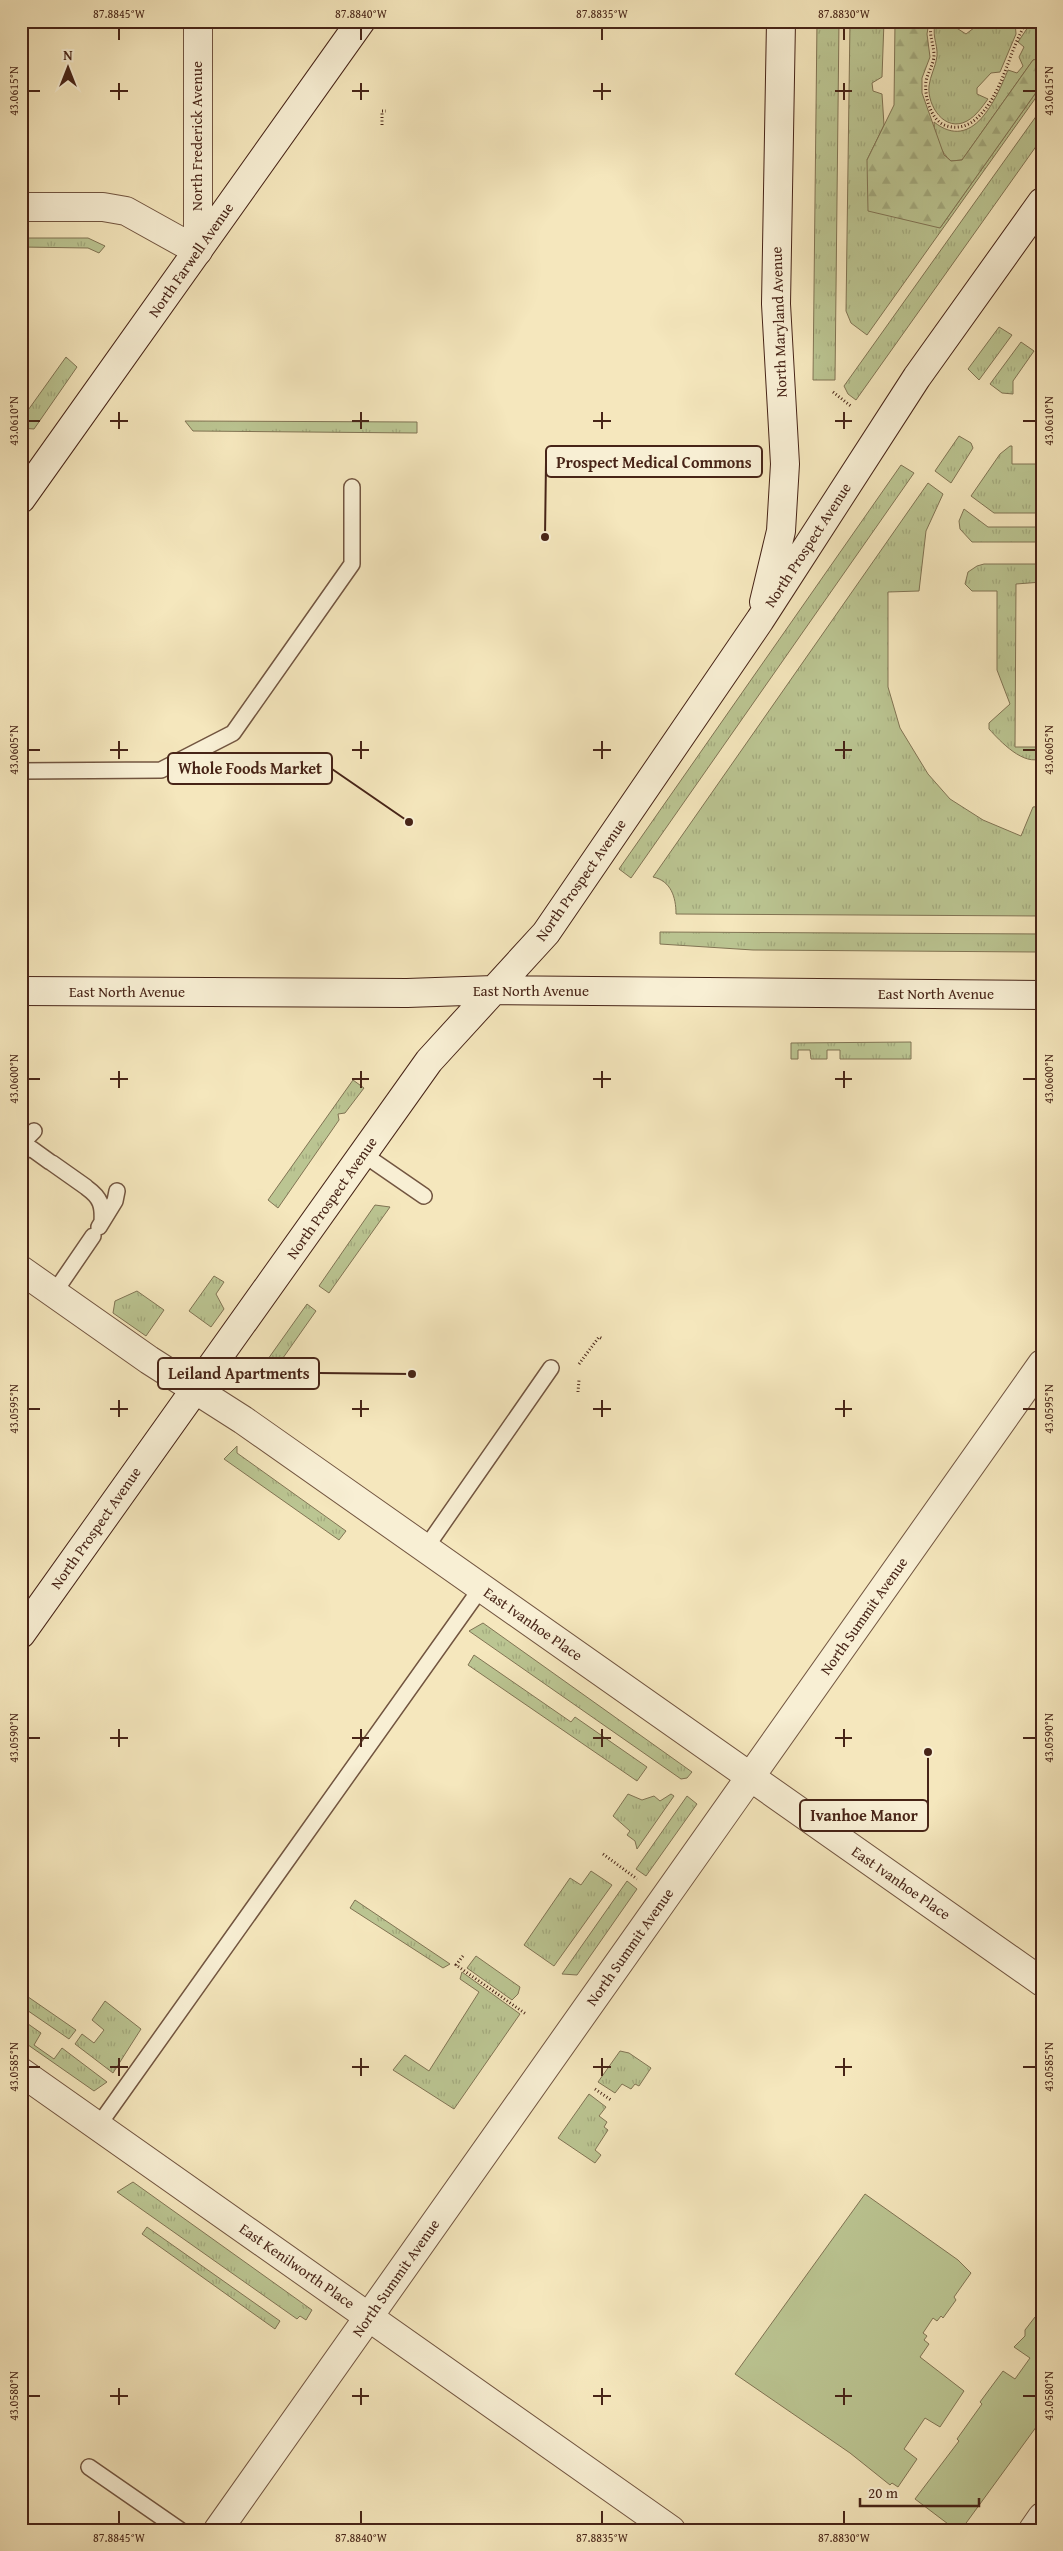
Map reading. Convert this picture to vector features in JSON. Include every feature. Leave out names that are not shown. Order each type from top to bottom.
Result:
[{"type":"street","name":"North Frederick Avenue","points":[[198,21],[198,251]]},
{"type":"street","name":"North Farwell Avenue","points":[[21,499],[361,21]]},
{"type":"street","name":"North Maryland Avenue","points":[[760,620],[781,531],[785,464],[776,304],[780,21]]},
{"type":"street","name":"North Prospect Avenue","points":[[21,1634],[429,1062],[546,933],[760,620],[917,377],[1042,202]]},
{"type":"street","points":[[21,207],[103,207],[126,211],[198,251]]},
{"type":"street","name":"East North Avenue","points":[[21,991],[407,993],[494,990],[1042,995]]},
{"type":"street","name":"East Ivanhoe Place","points":[[21,1270],[481,1588],[1042,1982]]},
{"type":"street","name":"North Summit Avenue","points":[[218,2530],[1042,1364]]},
{"type":"street","name":"East Kenilworth Place","points":[[21,2072],[671,2530]]},
{"type":"street","points":[[1033,2530],[1042,2517]]},
{"type":"lane","points":[[21,771],[161,770],[233,733],[352,564],[352,487]]},
{"type":"lane","points":[[21,1144],[34,1131]]},
{"type":"lane","points":[[21,1150],[32,1149],[96,1194],[102,1204],[98,1228]]},
{"type":"lane","points":[[363,1154],[424,1196]]},
{"type":"lane","points":[[54,1293],[115,1201],[117,1190]]},
{"type":"lane","points":[[425,1549],[551,1368]]},
{"type":"lane","points":[[98,2126],[481,1588]]},
{"type":"lane","points":[[89,2468],[180,2530]]},
{"type":"path","points":[[933,21],[930,34],[934,56],[926,86],[928,99],[933,114],[942,124],[962,127],[976,119],[990,103],[1014,45],[1027,21]]},
{"type":"path","points":[[382,125],[382,111],[386,111]]},
{"type":"path","points":[[833,392],[852,407]]},
{"type":"path","points":[[578,1392],[579,1364],[599,1337],[603,1339]]},
{"type":"path","points":[[603,1854],[642,1883]]},
{"type":"path","points":[[463,1956],[456,1965],[526,2014]]},
{"type":"path","points":[[595,2090],[611,2100]]},
{"type":"green space","points":[[817,21],[839,21],[835,380],[813,380]]},
{"type":"green space","points":[[850,21],[884,21],[882,77],[872,83],[873,91],[882,94],[884,125],[867,160],[940,228],[1042,84],[1042,89],[867,335],[851,323],[846,311]]},
{"type":"green space","points":[[915,21],[929,22],[927,34],[930,57],[922,78],[922,93],[944,155],[951,161],[962,160],[1033,60],[1042,58],[1042,84],[940,228],[868,211],[867,160],[894,105],[895,22],[902,25]]},
{"type":"green space","points":[[937,21],[952,21],[955,27],[966,34],[983,21],[1015,21],[1016,34],[1000,72],[991,73],[977,88],[977,94],[988,99],[973,117],[959,124],[951,123],[939,116],[934,109],[929,94],[929,86],[937,56],[934,30]]},
{"type":"green space","points":[[1032,21],[1042,21],[1042,58],[1033,60],[962,160],[951,161],[944,154],[939,144],[934,122],[948,130],[960,131],[971,127],[981,119],[997,95],[1008,70],[1017,73],[1023,66],[1019,57],[1024,47],[1018,42]]},
{"type":"green space","points":[[1042,108],[1042,138],[856,400],[848,394],[844,386]]},
{"type":"green space","points":[[21,238],[88,238],[105,246],[99,253],[88,248],[21,247]]},
{"type":"green space","points":[[999,327],[1012,335],[979,380],[968,369]]},
{"type":"green space","points":[[1021,342],[1034,351],[1013,381],[1013,394],[1002,393],[990,384]]},
{"type":"green space","points":[[66,357],[77,367],[34,429],[21,428],[21,420]]},
{"type":"green space","points":[[185,421],[417,422],[417,433],[193,431]]},
{"type":"green space","points":[[959,436],[971,443],[973,448],[951,483],[935,471]]},
{"type":"green space","points":[[1012,446],[1012,464],[1042,464],[1042,513],[994,513],[971,496],[1000,454]]},
{"type":"green space","points":[[901,465],[914,473],[631,878],[619,869]]},
{"type":"green space","points":[[928,483],[943,494],[926,531],[919,591],[888,592],[888,687],[900,728],[928,774],[950,799],[983,820],[1021,836],[1033,807],[1042,806],[1042,916],[676,914],[675,902],[668,886],[653,877]]},
{"type":"green space","points":[[964,509],[988,527],[1042,527],[1042,542],[972,542],[960,529],[959,521]]},
{"type":"green space","points":[[984,564],[1042,564],[1042,582],[1016,584],[1015,747],[1042,747],[1042,758],[1035,760],[1020,756],[1006,746],[989,729],[989,723],[1010,704],[997,670],[997,591],[972,591],[965,584],[968,572]]},
{"type":"green space","points":[[660,932],[1042,934],[1036,952],[753,950],[660,944]]},
{"type":"green space","points":[[911,1042],[911,1059],[840,1059],[840,1050],[827,1050],[827,1059],[811,1059],[810,1050],[798,1050],[798,1059],[791,1059],[791,1043]]},
{"type":"green space","points":[[353,1080],[364,1088],[345,1113],[338,1114],[339,1120],[278,1208],[268,1200]]},
{"type":"green space","points":[[375,1205],[390,1207],[329,1293],[319,1286]]},
{"type":"green space","points":[[214,1276],[224,1282],[216,1294],[224,1309],[211,1327],[189,1311]]},
{"type":"green space","points":[[137,1291],[164,1310],[146,1336],[113,1313],[115,1301]]},
{"type":"green space","points":[[307,1304],[316,1311],[278,1365],[268,1359]]},
{"type":"green space","points":[[237,1446],[237,1453],[346,1531],[339,1540],[224,1459]]},
{"type":"green space","points":[[483,1623],[692,1772],[687,1778],[681,1779],[469,1631]]},
{"type":"green space","points":[[474,1655],[571,1722],[575,1717],[647,1767],[637,1781],[468,1665]]},
{"type":"green space","points":[[628,1794],[642,1800],[654,1796],[660,1801],[671,1794],[674,1796],[637,1849],[635,1841],[627,1835],[630,1831],[613,1816]]},
{"type":"green space","points":[[687,1796],[697,1804],[646,1876],[636,1869]]},
{"type":"green space","points":[[591,1871],[612,1885],[554,1966],[524,1945],[570,1878],[581,1885]]},
{"type":"green space","points":[[627,1881],[637,1889],[577,1975],[562,1974]]},
{"type":"green space","points":[[355,1900],[450,1964],[443,1968],[350,1908]]},
{"type":"green space","points":[[476,1956],[520,1987],[518,1994],[512,2000],[467,1968]]},
{"type":"green space","points":[[462,1972],[520,2014],[454,2109],[393,2070],[405,2055],[429,2071],[479,1992],[460,1979]]},
{"type":"green space","points":[[21,1992],[76,2030],[69,2039],[21,2006]]},
{"type":"green space","points":[[105,2001],[141,2029],[113,2073],[75,2044],[82,2034],[94,2043],[104,2030],[92,2020]]},
{"type":"green space","points":[[21,2019],[41,2033],[34,2045],[54,2059],[62,2048],[107,2082],[94,2091],[21,2040]]},
{"type":"green space","points":[[620,2051],[629,2053],[651,2068],[639,2086],[635,2084],[631,2089],[622,2084],[615,2093],[598,2082]]},
{"type":"green space","points":[[589,2094],[606,2107],[599,2116],[607,2122],[604,2127],[608,2130],[595,2150],[601,2155],[595,2163],[558,2138]]},
{"type":"green space","points":[[133,2182],[312,2310],[306,2320],[300,2316],[297,2319],[117,2192]]},
{"type":"green space","points":[[865,2194],[958,2260],[971,2273],[954,2297],[956,2300],[943,2318],[941,2316],[937,2321],[933,2318],[923,2333],[927,2336],[924,2340],[929,2344],[920,2357],[964,2391],[940,2427],[925,2418],[904,2449],[917,2459],[898,2487],[892,2483],[890,2485],[850,2453],[735,2374]]},
{"type":"green space","points":[[147,2227],[280,2321],[275,2329],[142,2234]]},
{"type":"green space","points":[[1035,2317],[1042,2322],[1042,2419],[961,2530],[956,2530],[915,2499],[959,2441],[957,2439],[982,2404],[980,2402],[1003,2371],[1015,2379],[1030,2358],[1014,2347],[1025,2336],[1025,2330]]},
{"type":"place","name":"Prospect Medical Commons","points":[[545,537]]},
{"type":"place","name":"Whole Foods Market","points":[[409,822]]},
{"type":"place","name":"Leiland Apartments","points":[[412,1374]]},
{"type":"place","name":"Ivanhoe Manor","points":[[928,1752]]}]
